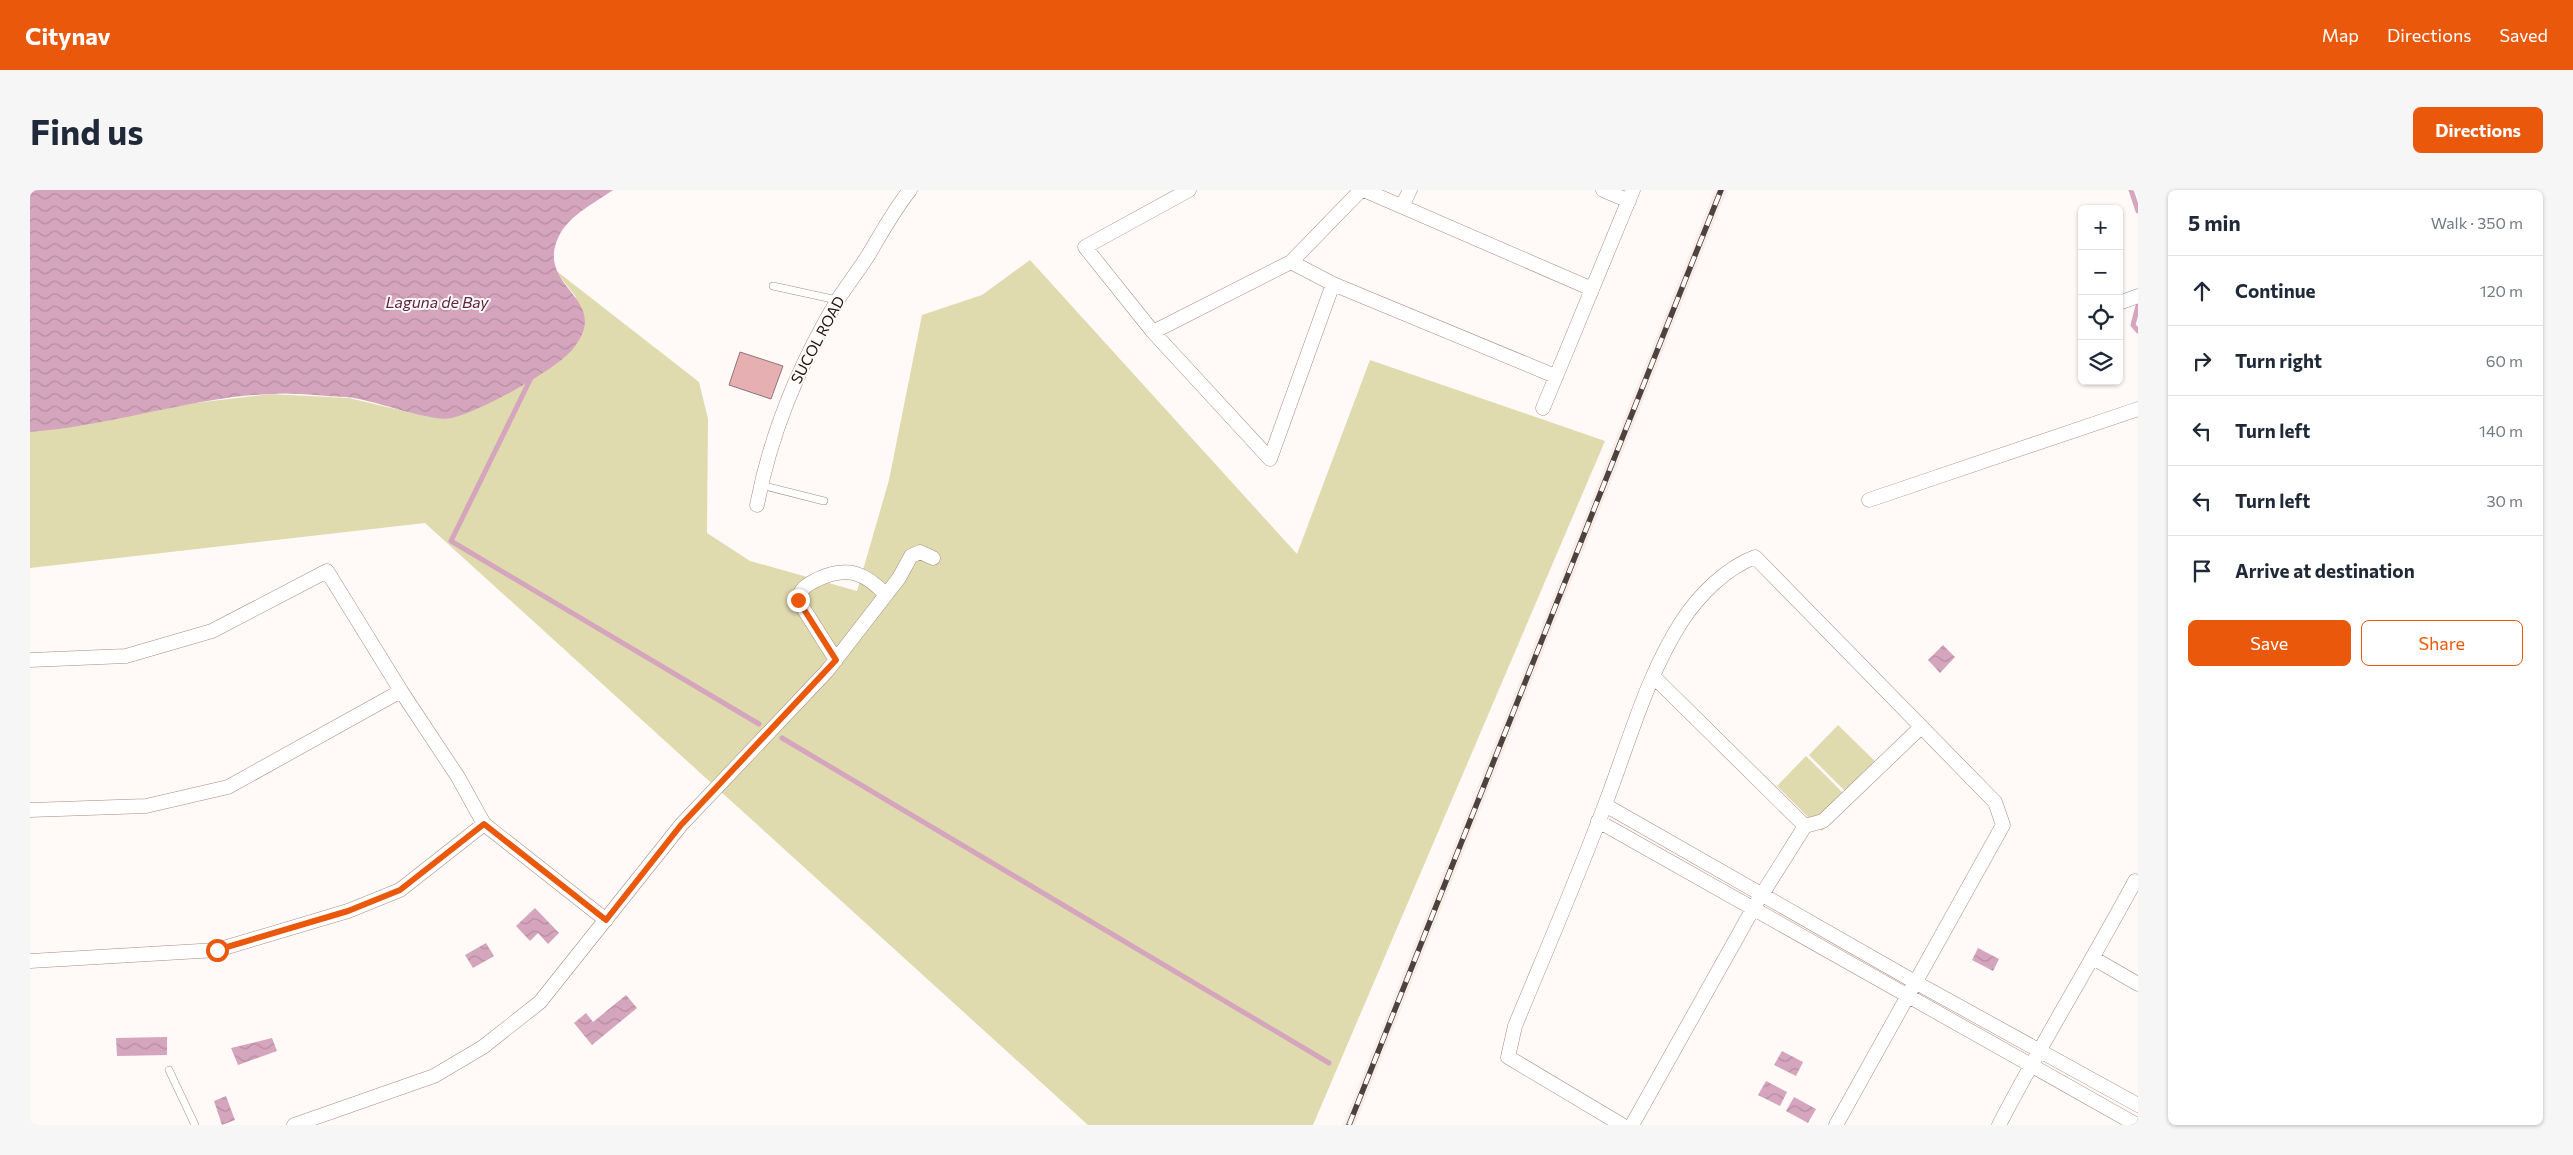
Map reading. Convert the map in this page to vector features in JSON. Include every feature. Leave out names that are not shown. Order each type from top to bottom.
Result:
[{"type":"street","name":"SUCOL ROAD","points":[[757,505],[776,429],[791,390],[838,300],[895,208],[910,190]]},
{"type":"street","points":[[1189,190],[1085,247],[1153,332],[1270,459],[1333,284]]},
{"type":"street","points":[[1153,332],[1292,262],[1362,190],[1592,289]]},
{"type":"street","points":[[1402,206],[1410,190]]},
{"type":"street","points":[[1543,408],[1631,195],[1603,190]]},
{"type":"street","points":[[1292,262],[1333,284],[1555,376]]},
{"type":"street","points":[[2123,302],[2138,296]]},
{"type":"street","points":[[1869,500],[2138,410]]},
{"type":"street","points":[[294,1125],[434,1076],[483,1047],[540,1002],[681,825],[836,660],[900,578],[911,556],[920,552],[933,558]]},
{"type":"street","points":[[1622,1125],[1508,1057],[1516,1026],[1605,805],[1653,676],[1682,621],[1712,586],[1739,563],[1754,557],[1920,728],[1995,802],[2003,826],[1836,1125]]},
{"type":"street","points":[[30,660],[126,656],[212,630],[327,571],[401,691],[458,776],[484,824],[606,920]]},
{"type":"street","points":[[836,660],[798,600],[800,591],[804,586],[832,573],[844,571],[871,579],[886,595]]},
{"type":"street","points":[[1653,676],[1805,826]]},
{"type":"street","points":[[30,810],[146,806],[228,787],[401,691]]},
{"type":"street","points":[[1632,1125],[1762,893],[1805,826],[1823,821],[1920,728]]},
{"type":"street","points":[[1605,805],[1762,893],[2031,1064],[2137,1125]]},
{"type":"street","points":[[1598,821],[1754,907],[1911,988],[2039,1050],[2138,1105]]},
{"type":"street","points":[[30,961],[217,950],[348,911],[400,890],[484,824]]},
{"type":"street","points":[[2000,1125],[2031,1064],[2093,958],[2135,881]]},
{"type":"street","points":[[2093,958],[2138,984]]},
{"type":"lane","points":[[773,286],[838,300]]},
{"type":"lane","points":[[761,485],[824,501]]},
{"type":"lane","points":[[169,1070],[195,1125]]},
{"type":"shaded area","points":[[1715,190],[1727,190],[1355,1125],[1343,1125]]},
{"type":"shaded area","points":[[1030,260],[1297,554],[1370,360],[1605,441],[1313,1125],[1088,1125],[425,523],[30,568],[30,432],[195,403],[270,394],[349,398],[429,417],[576,297],[554,269],[699,382],[708,419],[707,533],[750,561],[857,591],[889,480],[922,315],[982,295]]},
{"type":"shaded area","points":[[1838,725],[1883,769],[1853,799],[1809,755]]},
{"type":"shaded area","points":[[1806,756],[1851,801],[1822,831],[1777,786]]},
{"type":"water","name":"Laguna de Bay","points":[[30,190],[613,190],[584,209],[564,227],[554,253],[556,268],[580,305],[585,317],[583,332],[572,350],[563,359],[515,390],[480,408],[452,418],[442,419],[346,397],[278,394],[209,401],[90,424],[30,432]]},
{"type":"water","points":[[1943,645],[1955,657],[1940,673],[1928,660]]},
{"type":"water","points":[[535,908],[559,933],[548,944],[538,933],[530,941],[516,926]]},
{"type":"water","points":[[486,943],[494,956],[473,968],[465,955]]},
{"type":"water","points":[[1978,948],[1999,959],[1993,971],[1972,960]]},
{"type":"water","points":[[626,995],[637,1008],[592,1045],[574,1023],[586,1013],[593,1022]]},
{"type":"water","points":[[167,1037],[167,1055],[117,1056],[116,1038]]},
{"type":"water","points":[[272,1038],[277,1051],[238,1065],[231,1048]]},
{"type":"water","points":[[1782,1051],[1803,1062],[1796,1076],[1774,1065]]},
{"type":"water","points":[[1766,1081],[1787,1092],[1780,1106],[1758,1095]]},
{"type":"water","points":[[226,1096],[235,1120],[222,1125],[214,1101]]},
{"type":"water","points":[[1794,1097],[1816,1109],[1808,1123],[1786,1111]]},
{"type":"building","points":[[740,352],[783,366],[771,399],[729,385]]},
{"type":"waterway","points":[[2131,190],[2138,211]]},
{"type":"waterway","points":[[2138,306],[2133,325],[2138,331]]},
{"type":"waterway","points":[[530,380],[451,541],[759,724]]},
{"type":"waterway","points":[[782,738],[1329,1063]]},
{"type":"railway","points":[[1349,1125],[1721,190]]},
{"type":"route","points":[[217,950],[348,911],[400,890],[484,824],[540,870],[606,920],[681,825],[836,660],[798,600]]}]
